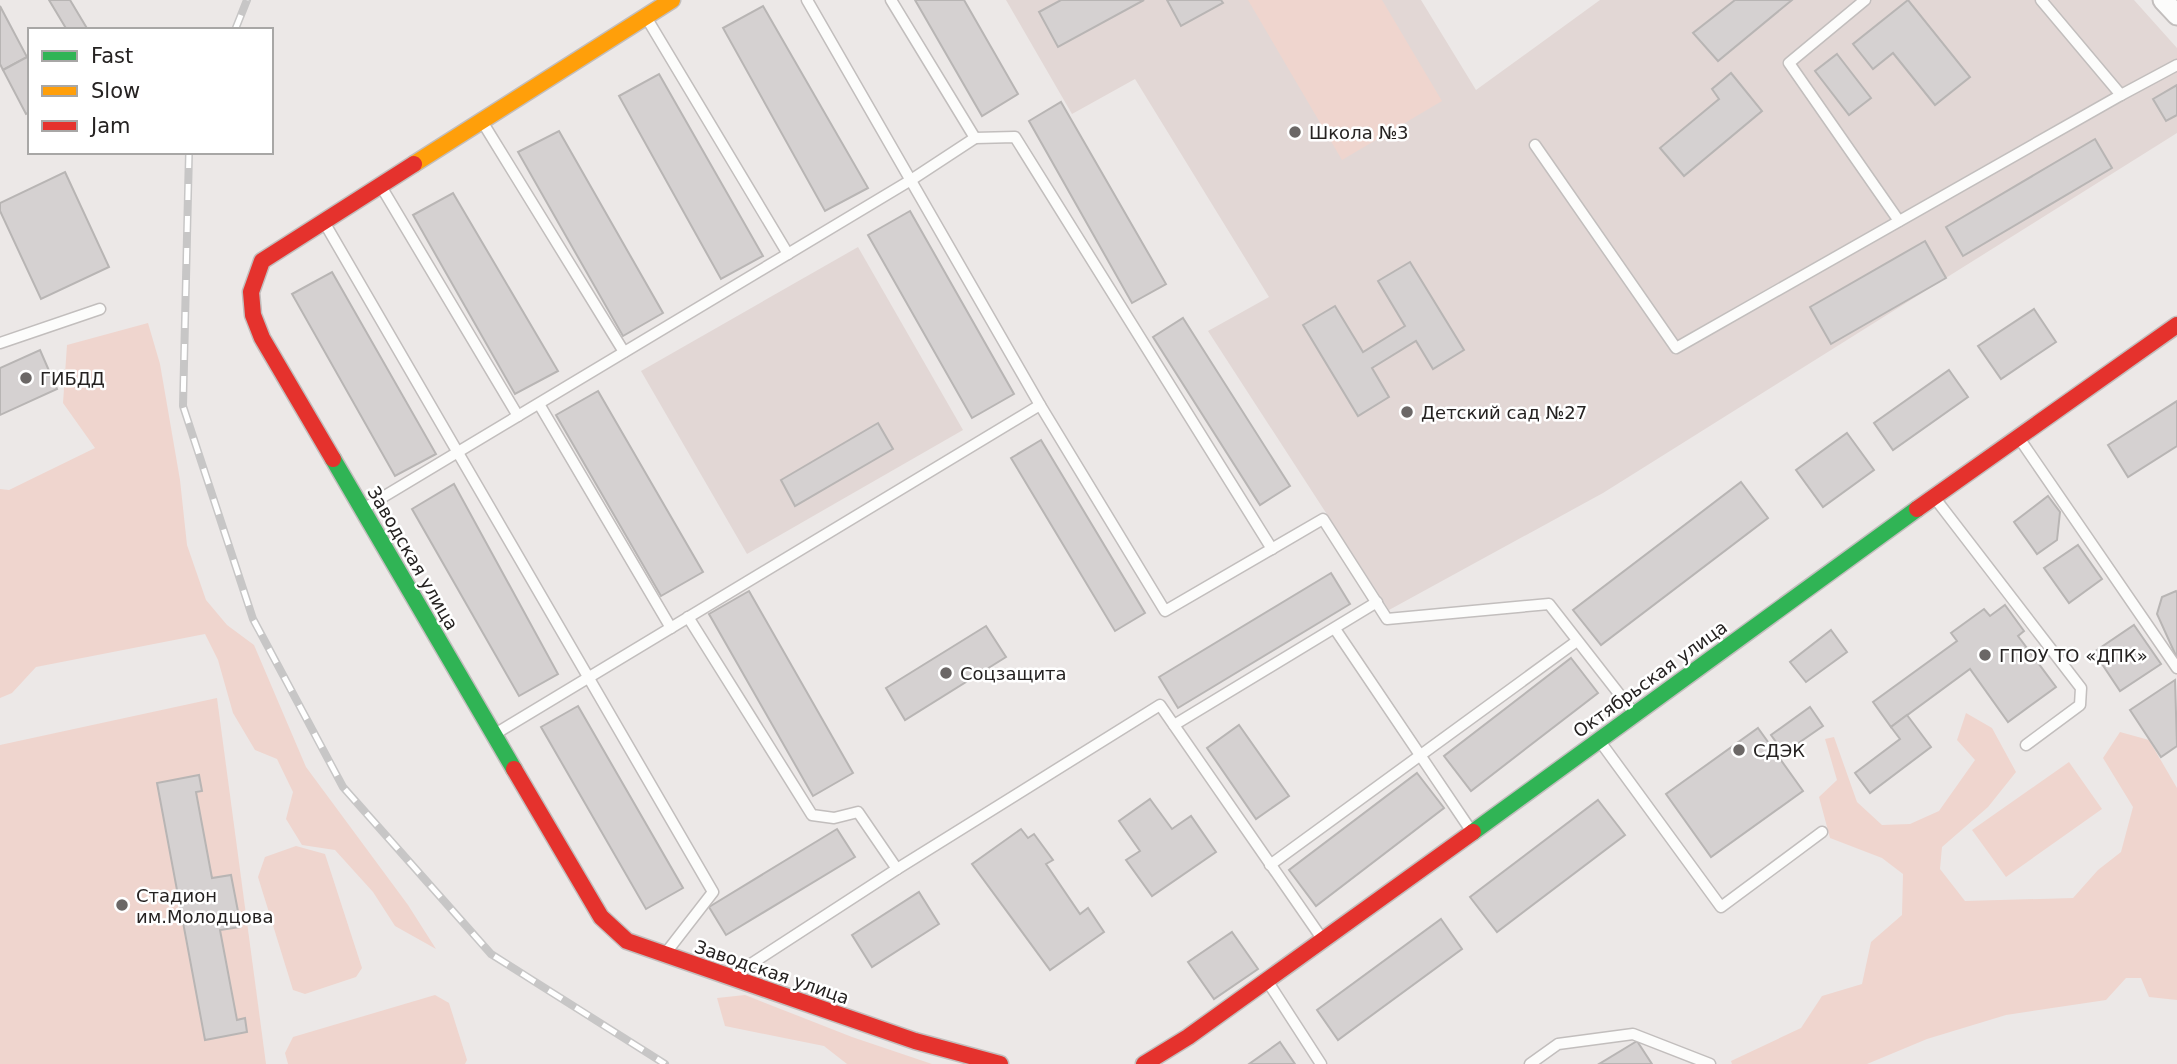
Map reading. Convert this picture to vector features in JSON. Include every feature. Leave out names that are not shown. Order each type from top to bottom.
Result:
[{"type":"street","name":"Заводская улица","points":[[672,0],[262,261],[248,292],[252,311],[262,338],[601,918],[627,941],[665,955],[915,1041],[1000,1064]]},
{"type":"street","points":[[2163,0],[2177,15]]},
{"type":"street","name":"Октябрьская улица","points":[[1144,1064],[1188,1037],[1267,981],[2018,436],[2177,325]]},
{"type":"lane","points":[[807,0],[1040,405],[1165,611],[1323,519],[1387,619],[1549,604],[1634,713]]},
{"type":"lane","points":[[891,0],[975,138]]},
{"type":"lane","points":[[1865,0],[1789,63],[1899,221]]},
{"type":"lane","points":[[2041,0],[2121,95]]},
{"type":"lane","points":[[646,16],[788,254]]},
{"type":"lane","points":[[1535,145],[1676,348],[2177,65]]},
{"type":"lane","points":[[481,120],[624,352]]},
{"type":"lane","points":[[362,509],[911,180],[975,138],[1015,137],[1272,548]]},
{"type":"lane","points":[[380,185],[518,416]]},
{"type":"lane","points":[[323,221],[713,892],[665,955]]},
{"type":"lane","points":[[0,343],[100,309]]},
{"type":"lane","points":[[539,404],[671,628]]},
{"type":"lane","points":[[494,734],[1040,405]]},
{"type":"lane","points":[[2018,436],[2177,668]]},
{"type":"lane","points":[[1934,497],[2081,688],[2080,705],[2026,745]]},
{"type":"lane","points":[[1174,725],[1377,602]]},
{"type":"lane","points":[[688,617],[812,815],[834,818],[858,812],[897,869]]},
{"type":"lane","points":[[1335,629],[1473,832]]},
{"type":"lane","points":[[1270,865],[1577,641]]},
{"type":"lane","points":[[729,978],[897,869],[1160,705],[1323,940]]},
{"type":"lane","points":[[1599,740],[1721,907],[1822,832]]},
{"type":"lane","points":[[1267,981],[1321,1064]]},
{"type":"lane","points":[[1530,1064],[1558,1044],[1633,1034],[1710,1064]]},
{"type":"shaded area","points":[[1006,0],[1421,0],[1476,90],[1600,0],[2134,0],[2177,48],[2177,133],[1603,493],[1389,610],[1208,331],[1269,297],[1135,79],[1072,114]]},
{"type":"shaded area","points":[[1248,0],[1382,0],[1442,101],[1342,160]]},
{"type":"shaded area","points":[[858,247],[963,430],[747,554],[641,371]]},
{"type":"shaded area","points":[[148,323],[160,364],[180,480],[187,545],[206,600],[227,625],[254,645],[306,767],[408,905],[436,949],[395,926],[373,892],[335,850],[302,845],[286,819],[293,792],[277,759],[255,750],[233,713],[218,660],[205,634],[36,667],[12,693],[0,698],[0,489],[9,490],[95,448],[63,403],[67,345]]},
{"type":"shaded area","name":"Стадион им.Молодцова","points":[[217,698],[266,1064],[0,1064],[0,745]]},
{"type":"shaded area","points":[[1966,713],[1992,728],[2016,772],[1988,807],[1942,847],[1940,869],[1965,901],[2073,898],[2098,870],[2121,852],[2133,807],[2103,758],[2120,732],[2149,740],[2177,788],[2177,1000],[2149,997],[2141,978],[2126,978],[2106,1000],[2006,1015],[1927,1039],[1867,1064],[1732,1064],[1731,1061],[1801,1028],[1822,996],[1862,984],[1871,942],[1902,915],[1903,874],[1882,858],[1830,838],[1819,797],[1837,780],[1825,739],[1834,737],[1857,802],[1882,825],[1910,824],[1939,811],[1975,760],[1957,740]]},
{"type":"shaded area","points":[[2069,762],[2102,809],[2006,877],[1972,830]]},
{"type":"shaded area","points":[[296,846],[325,854],[362,968],[356,977],[305,994],[293,990],[258,877],[265,857]]},
{"type":"shaded area","points":[[435,995],[449,1003],[467,1060],[465,1064],[288,1064],[285,1053],[293,1037]]},
{"type":"shaded area","points":[[745,995],[852,1037],[932,1064],[847,1064],[824,1046],[725,1026],[717,998]]},
{"type":"building","points":[[49,0],[70,0],[87,28],[66,28]]},
{"type":"building","points":[[915,0],[964,0],[1018,94],[982,116]]},
{"type":"building","points":[[1061,0],[1144,0],[1058,47],[1039,12]]},
{"type":"building","points":[[1167,0],[1221,0],[1223,3],[1181,26]]},
{"type":"building","points":[[1735,0],[1792,0],[1718,61],[1693,33]]},
{"type":"building","points":[[1908,0],[1970,77],[1935,105],[1893,53],[1873,69],[1853,44]]},
{"type":"building","points":[[0,6],[27,57],[3,70],[0,64]]},
{"type":"building","points":[[763,6],[868,188],[825,211],[723,28]]},
{"type":"building","points":[[1837,54],[1871,98],[1849,115],[1815,71]]},
{"type":"building","points":[[28,59],[28,113],[26,114],[3,70]]},
{"type":"building","points":[[1731,73],[1762,111],[1684,176],[1660,148],[1719,99],[1712,89]]},
{"type":"building","points":[[659,74],[763,256],[721,279],[619,96]]},
{"type":"building","points":[[2177,85],[2177,115],[2166,121],[2153,99]]},
{"type":"building","points":[[1061,102],[1166,284],[1132,303],[1029,121]]},
{"type":"building","points":[[559,131],[663,313],[623,336],[518,152]]},
{"type":"building","points":[[2095,139],[2112,168],[1963,256],[1946,227]]},
{"type":"building","points":[[65,172],[109,267],[41,299],[0,211],[0,203]]},
{"type":"building","points":[[453,193],[558,371],[515,394],[413,215]]},
{"type":"building","points":[[910,211],[1014,394],[972,418],[868,235]]},
{"type":"building","points":[[1925,241],[1946,278],[1831,344],[1810,307]]},
{"type":"building","points":[[1410,262],[1464,350],[1433,369],[1416,341],[1372,368],[1389,397],[1358,416],[1303,325],[1335,306],[1363,352],[1405,326],[1378,281]]},
{"type":"building","points":[[332,272],[436,454],[395,476],[292,294]]},
{"type":"building","points":[[2034,309],[2056,342],[2001,379],[1978,346]]},
{"type":"building","points":[[1183,318],[1290,486],[1260,505],[1153,337]]},
{"type":"building","name":"ГИБДД","points":[[40,350],[57,389],[0,415],[0,368]]},
{"type":"building","points":[[1949,370],[1968,397],[1893,450],[1874,423]]},
{"type":"building","points":[[598,391],[703,572],[661,596],[556,415]]},
{"type":"building","points":[[2177,401],[2177,446],[2128,477],[2108,445]]},
{"type":"building","points":[[878,423],[893,449],[795,506],[781,480]]},
{"type":"building","points":[[1847,433],[1874,470],[1823,507],[1796,470]]},
{"type":"building","points":[[1041,440],[1145,613],[1115,631],[1011,458]]},
{"type":"building","points":[[1741,482],[1768,518],[1601,645],[1573,610]]},
{"type":"building","points":[[454,484],[558,674],[519,696],[412,509]]},
{"type":"building","points":[[2048,496],[2060,512],[2057,540],[2037,554],[2014,522]]},
{"type":"building","points":[[2078,545],[2102,579],[2069,603],[2044,568]]},
{"type":"building","points":[[1331,573],[1350,604],[1178,708],[1159,677]]},
{"type":"building","points":[[749,591],[853,773],[813,796],[709,614]]},
{"type":"building","points":[[2176,591],[2177,658],[2157,614],[2162,597]]},
{"type":"building","name":"ГПОУ ТО «ДПК»","points":[[2005,605],[2024,631],[2018,636],[2056,687],[2008,722],[1970,669],[1891,727],[1873,702],[1957,641],[1951,633],[1984,609],[1990,616]]},
{"type":"building","points":[[2134,625],[2161,664],[2120,691],[2094,652]]},
{"type":"building","name":"Соцзащита","points":[[986,626],[1006,657],[905,720],[886,688]]},
{"type":"building","points":[[1831,630],[1847,652],[1806,682],[1790,662]]},
{"type":"building","points":[[1571,658],[1598,693],[1471,791],[1444,756]]},
{"type":"building","points":[[2175,680],[2177,746],[2161,757],[2130,710]]},
{"type":"building","points":[[578,706],[683,888],[646,909],[541,727]]},
{"type":"building","points":[[1810,707],[1823,726],[1784,753],[1771,735]]},
{"type":"building","points":[[1907,715],[1931,747],[1870,793],[1855,773],[1900,739],[1891,727]]},
{"type":"building","points":[[1239,725],[1289,796],[1256,819],[1207,748]]},
{"type":"building","points":[[1758,728],[1803,791],[1711,857],[1666,794]]},
{"type":"building","points":[[1417,773],[1444,808],[1316,906],[1289,870]]},
{"type":"building","points":[[199,775],[202,791],[196,792],[212,878],[231,875],[241,927],[220,930],[237,1020],[245,1018],[247,1032],[205,1040],[157,783]]},
{"type":"building","points":[[1150,799],[1172,829],[1191,816],[1216,852],[1152,896],[1126,860],[1140,851],[1119,821]]},
{"type":"building","points":[[1598,800],[1625,835],[1497,932],[1470,897]]},
{"type":"building","points":[[837,829],[855,857],[726,935],[709,907]]},
{"type":"building","points":[[1021,829],[1028,838],[1034,834],[1053,860],[1046,864],[1080,914],[1088,908],[1104,932],[1050,970],[972,864]]},
{"type":"building","points":[[919,892],[939,924],[872,967],[852,935]]},
{"type":"building","points":[[1441,919],[1462,949],[1338,1040],[1317,1010]]},
{"type":"building","points":[[1232,932],[1258,969],[1214,999],[1188,962]]},
{"type":"building","points":[[1637,1041],[1652,1064],[1599,1064]]},
{"type":"building","points":[[1280,1042],[1295,1064],[1249,1064]]},
{"type":"railway","points":[[236,28],[247,0]]},
{"type":"railway","points":[[189,154],[183,406],[253,619],[343,787],[491,954],[665,1064]]},
{"type":"traffic: fast","points":[[333,459],[514,769]]},
{"type":"traffic: fast","points":[[1473,832],[1917,509]]},
{"type":"traffic: slow","points":[[414,164],[672,0]]},
{"type":"traffic: jam","points":[[333,459],[262,338],[253,315],[251,292],[262,261],[414,164]]},
{"type":"traffic: jam","points":[[1917,509],[2177,325]]},
{"type":"traffic: jam","points":[[514,769],[601,917],[627,941],[915,1041],[1000,1064]]},
{"type":"traffic: jam","points":[[1144,1064],[1188,1037],[1473,832]]},
{"type":"place","name":"Школа №3","points":[[1295,132]]},
{"type":"place","name":"ГИБДД","points":[[26,378]]},
{"type":"place","name":"Детский сад №27","points":[[1407,412]]},
{"type":"place","name":"ГПОУ ТО «ДПК»","points":[[1985,655]]},
{"type":"place","name":"Соцзащита","points":[[946,673]]},
{"type":"place","name":"СДЭК","points":[[1739,750]]},
{"type":"place","name":"Стадион им.Молодцова","points":[[122,905]]}]
